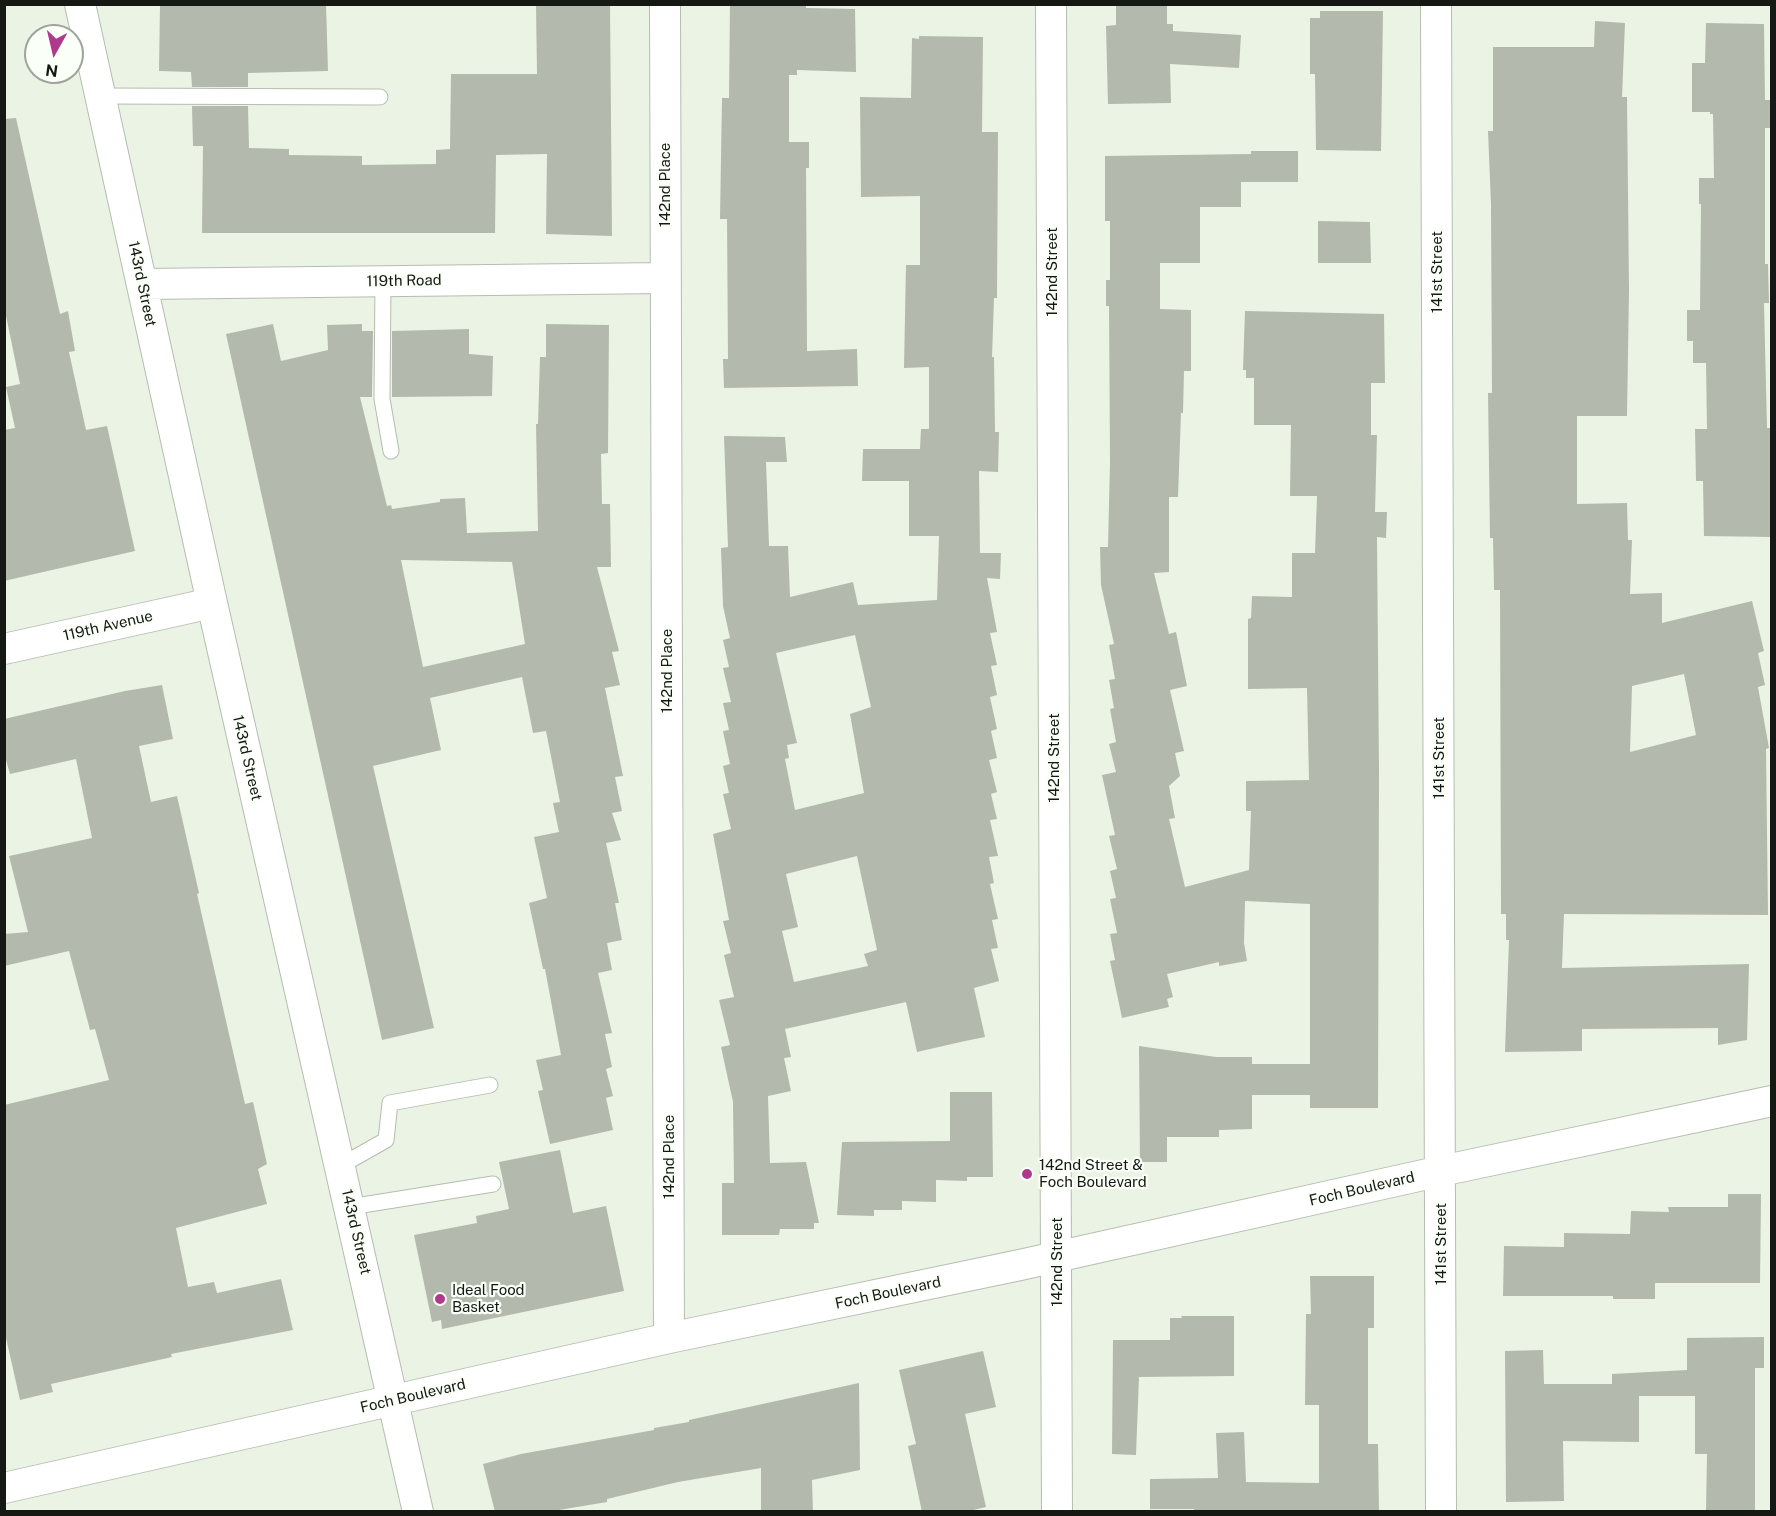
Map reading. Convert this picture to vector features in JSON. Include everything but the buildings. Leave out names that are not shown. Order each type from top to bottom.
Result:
[{"type":"street","name":"143rd Street","points":[[80,4],[212,603],[418,1512]]},
{"type":"street","name":"142nd Place","points":[[665,4],[669,1338]]},
{"type":"street","name":"142nd Street","points":[[1051,4],[1057,1512]]},
{"type":"street","name":"141st Street","points":[[1436,4],[1441,1512]]},
{"type":"street","name":"119th Road","points":[[142,284],[665,278]]},
{"type":"street","name":"119th Avenue","points":[[4,649],[212,603]]},
{"type":"street","name":"Foch Boulevard","points":[[4,1488],[669,1338],[1057,1257],[1441,1171],[1772,1101]]},
{"type":"lane","points":[[100,96],[380,98]]},
{"type":"lane","points":[[383,281],[382,399],[391,451]]},
{"type":"lane","points":[[340,1166],[386,1140],[390,1103],[490,1085]]},
{"type":"lane","points":[[350,1207],[493,1184]]},
{"type":"place","name":"142nd Street & Foch Boulevard","points":[[1027,1174]]},
{"type":"place","name":"Ideal Food Basket","points":[[440,1299]]}]
